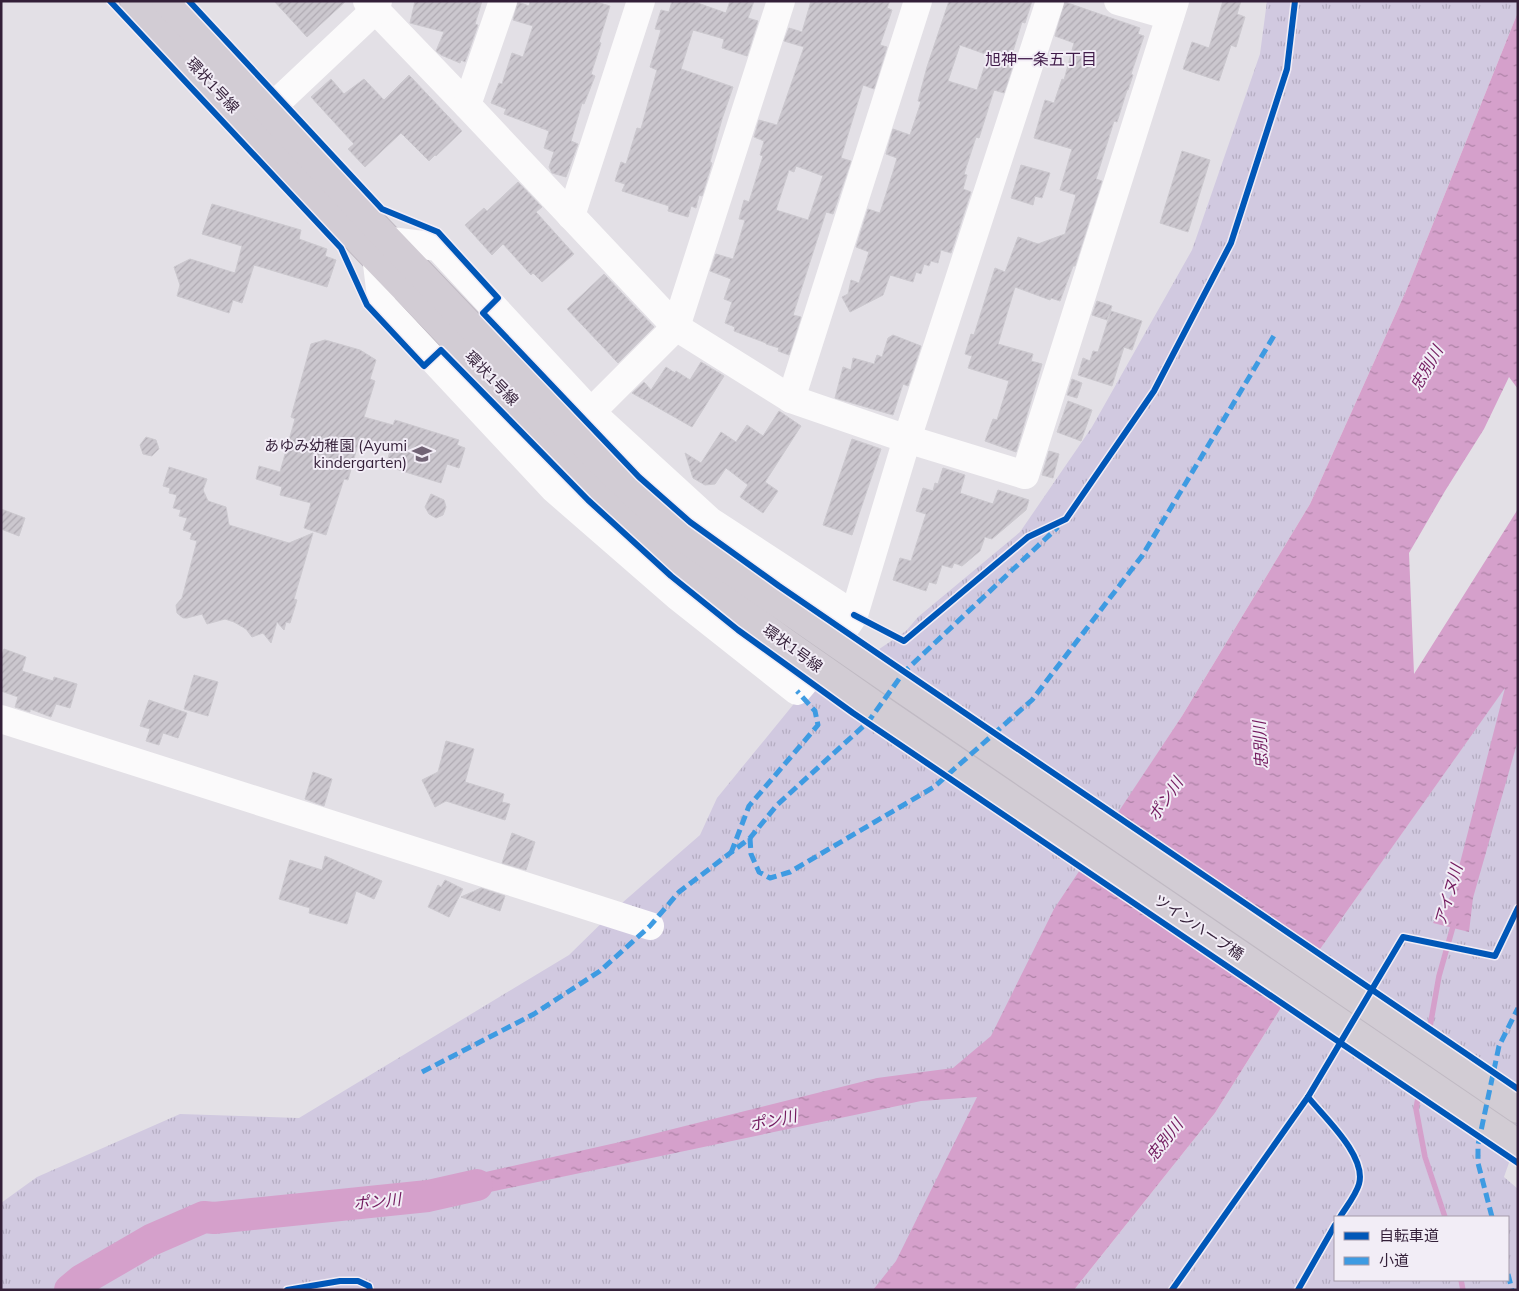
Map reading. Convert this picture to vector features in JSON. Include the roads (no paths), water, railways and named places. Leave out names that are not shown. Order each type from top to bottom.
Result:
[{"type":"main road","name":"環状1号線","points":[[134,1],[260,118],[383,249],[589,480],[672,557],[783,641],[887,714]]},
{"type":"main road","name":"環状1号線","points":[[166,1],[260,118]]},
{"type":"main road","name":"環状1号線","points":[[383,249],[644,504],[688,541],[904,690]]},
{"type":"main road","name":"ツインハープ橋","points":[[904,690],[1518,1108]]},
{"type":"main road","name":"ツインハープ橋","points":[[887,714],[1515,1142]]},
{"type":"street","points":[[467,104],[503,1]]},
{"type":"street","points":[[571,216],[641,1]]},
{"type":"street","points":[[591,412],[676,327],[781,1]]},
{"type":"street","points":[[790,399],[918,1]]},
{"type":"street","points":[[803,684],[798,691],[677,596],[554,489],[382,305],[383,249],[438,247],[591,412],[710,521],[851,619],[907,439],[1050,1]]},
{"type":"street","points":[[260,118],[374,4],[676,327],[790,399],[907,439],[1025,475],[1172,9],[1118,1]]},
{"type":"street","points":[[1,720],[650,926]]},
{"type":"water","name":"忠別川","points":[[1518,12],[1518,389],[1509,377],[1484,429],[1409,553],[1414,674],[1518,509],[1518,740],[1473,898],[1469,932],[1433,923],[1452,894],[1505,688],[1301,976],[1215,1113],[1074,1290],[873,1290],[896,1261],[977,1097],[921,1101],[433,1204],[432,1184],[629,1140],[877,1078],[953,1068],[991,1036],[1054,909],[1182,716],[1310,504],[1406,291]]},
{"type":"waterway","name":"アイヌ川","points":[[1428,1038],[1439,976],[1454,923]]},
{"type":"waterway","name":"アイヌ川","points":[[1420,1086],[1416,1109],[1425,1157],[1445,1216]]},
{"type":"waterway","name":"ポン川","points":[[70,1290],[82,1280],[151,1240],[204,1217],[214,1218],[428,1196],[477,1185]]},
{"type":"waterway","name":"アイヌ川","points":[[1461,1281],[1463,1290]]},
{"type":"place","name":"あゆみ幼稚園 (Ayumi kindergarten)","points":[[422,454]]},
{"type":"district","name":"旭神一条五丁目","points":[[1041,59]]}]
